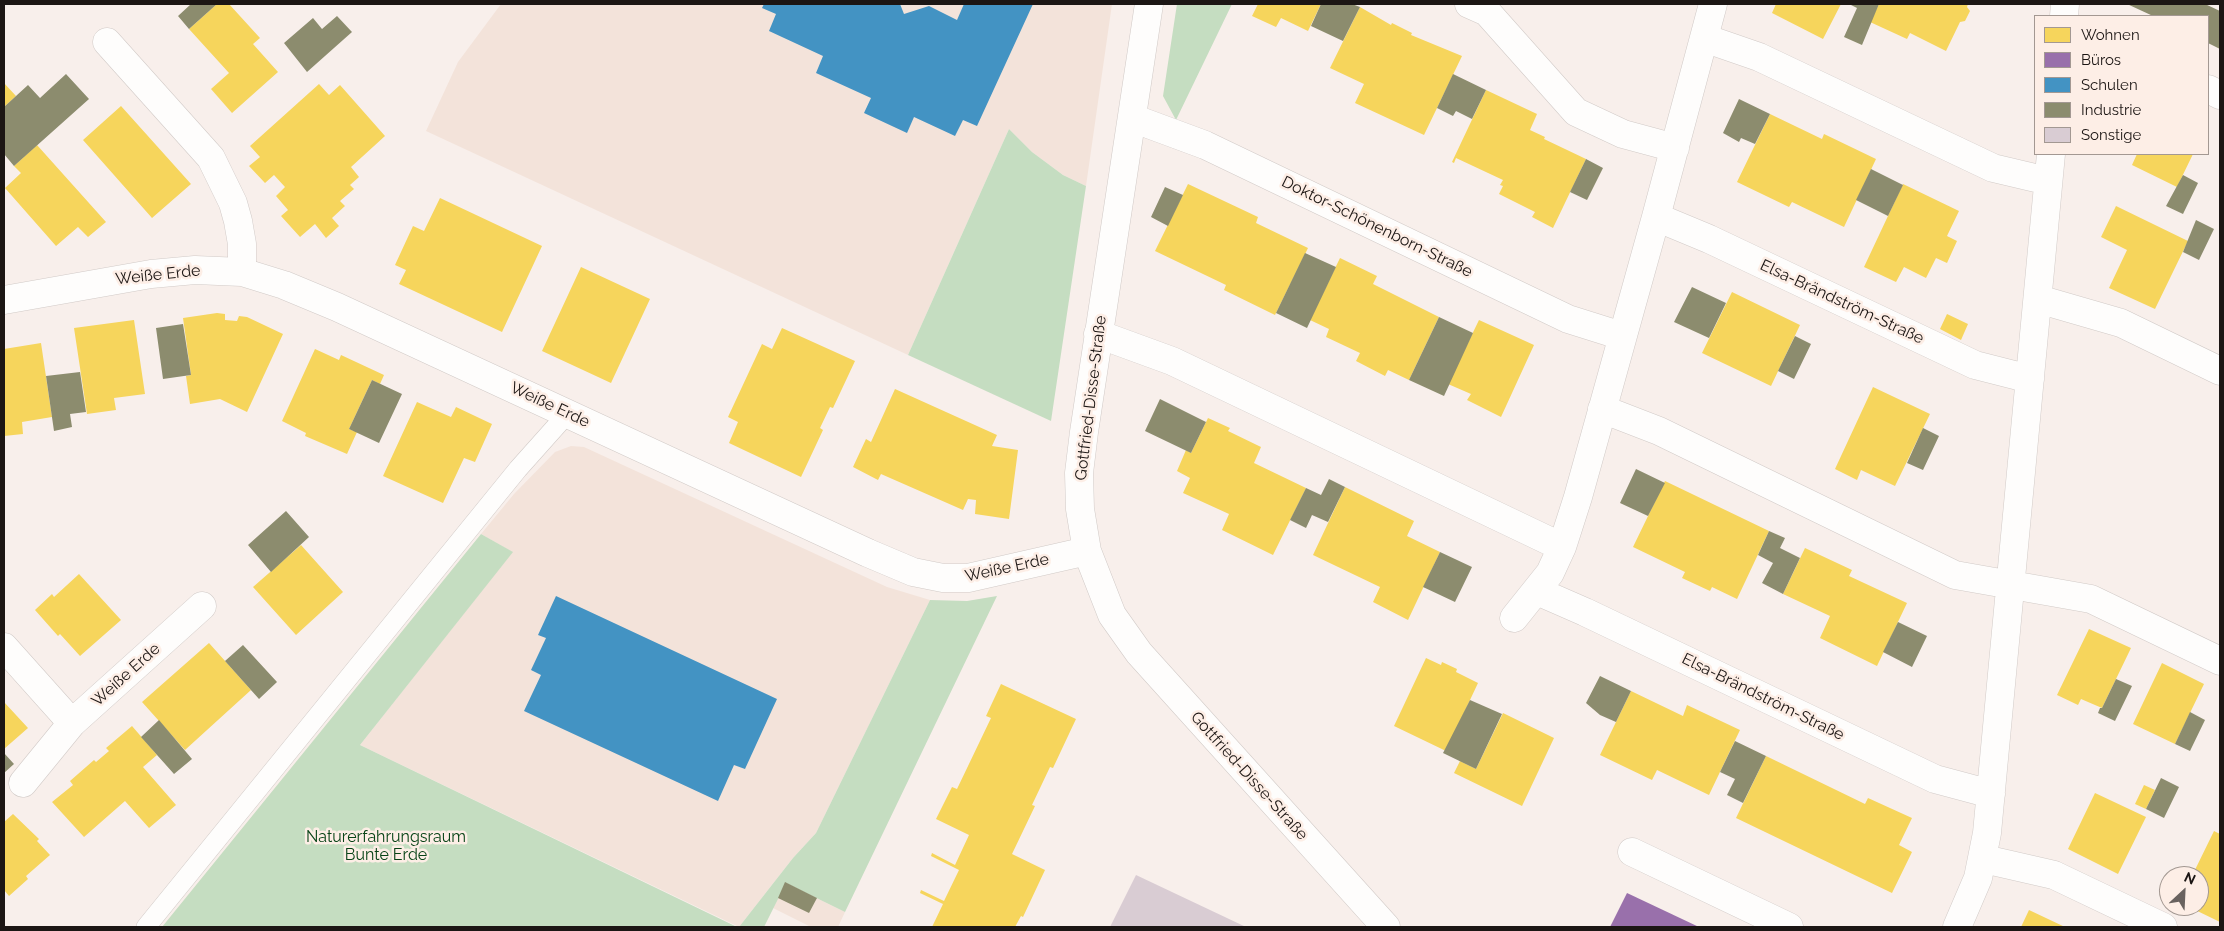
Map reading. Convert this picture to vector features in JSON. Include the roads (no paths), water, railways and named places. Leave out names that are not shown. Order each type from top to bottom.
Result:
[{"type":"street","name":"Gottfried-Disse-Straße","points":[[1149,4],[1098,334],[1079,473],[1080,509],[1087,551],[1112,615],[1139,653],[1386,927]]},
{"type":"street","points":[[1469,4],[1487,12],[1576,112],[1623,134],[1675,148]]},
{"type":"street","points":[[1514,618],[1550,574],[1562,547],[1656,217],[1713,4]]},
{"type":"street","points":[[1704,38],[1760,57],[1993,168],[2048,181]]},
{"type":"street","points":[[107,42],[211,158],[232,203],[238,221],[242,244],[242,272]]},
{"type":"street","name":"Doktor-Schönenborn-Straße","points":[[1132,118],[1205,145],[1568,319],[1622,336]]},
{"type":"street","points":[[1957,927],[1970,899],[1984,859],[1992,794],[2051,155]]},
{"type":"street","name":"Elsa-Brändström-Straße","points":[[1656,217],[1709,238],[1975,365],[2030,379]]},
{"type":"street","name":"Weiße Erde","points":[[4,300],[151,274],[195,270],[242,272],[284,285],[337,307],[868,553],[913,572],[944,578],[968,578],[1087,551]]},
{"type":"street","points":[[2038,299],[2121,323],[2220,371]]},
{"type":"street","points":[[1098,334],[1172,361],[1562,547]]},
{"type":"street","points":[[1602,409],[1659,431],[1955,575],[2091,598],[2220,661]]},
{"type":"street","name":"Elsa-Brändström-Straße","points":[[1537,591],[1935,779],[1992,794]]},
{"type":"street","name":"Weiße Erde","points":[[23,784],[72,723],[202,606]]},
{"type":"street","points":[[4,647],[72,723]]},
{"type":"street","points":[[1632,852],[1789,927]]},
{"type":"street","points":[[1984,859],[2054,875],[2163,927]]},
{"type":"lane","points":[[146,927],[518,469],[568,413]]},
{"type":"park label","name":"Naturerfahrungsraum Bunte Erde","points":[[386,846]]}]
